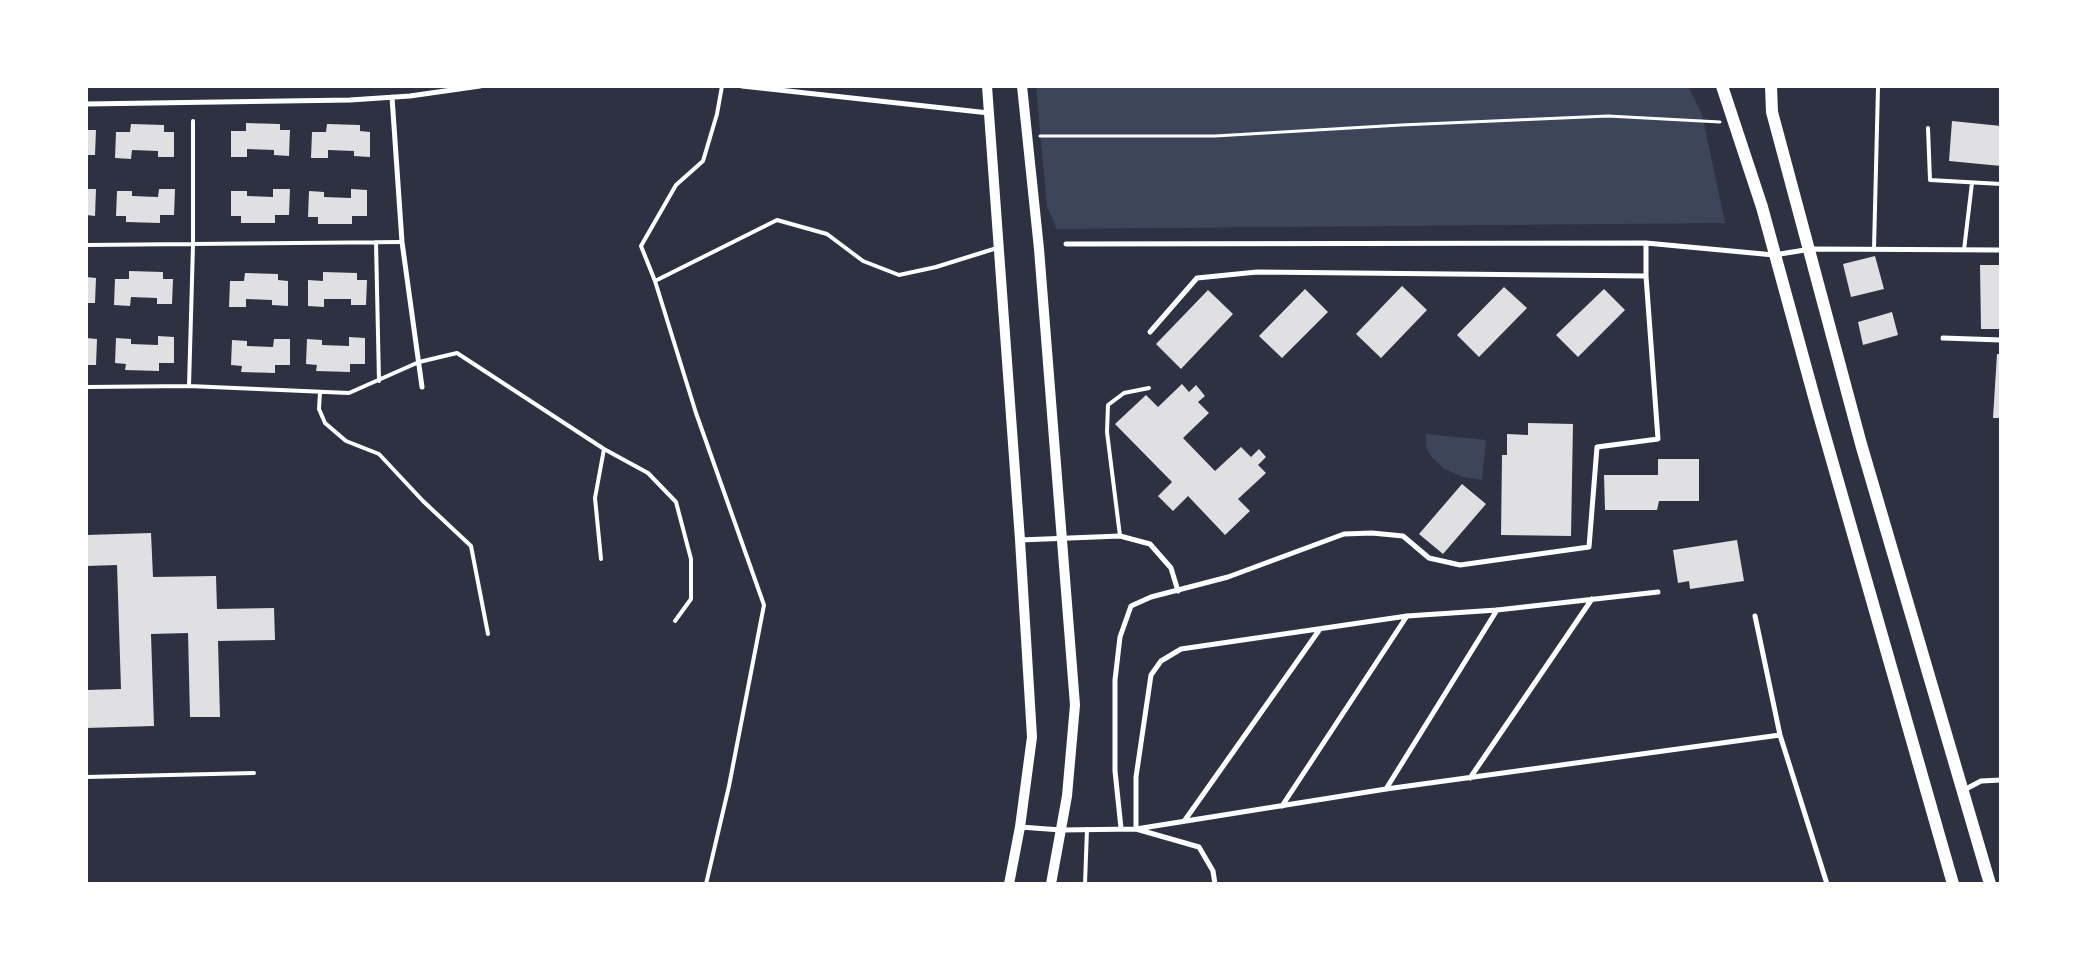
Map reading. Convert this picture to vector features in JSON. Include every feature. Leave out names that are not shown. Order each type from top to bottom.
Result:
[{"type":"main road","points":[[987,86],[1020,540],[1032,737],[1020,828],[1009,884]]},
{"type":"main road","points":[[1022,86],[1039,249],[1075,705],[1062,830],[1051,884]]},
{"type":"main road","points":[[1722,86],[1762,207],[1953,884]]},
{"type":"main road","points":[[1771,86],[1772,112],[1811,249],[1862,444],[1990,884]]},
{"type":"street","points":[[86,104],[392,97],[480,86]]},
{"type":"street","points":[[742,86],[988,113]]},
{"type":"street","points":[[392,97],[402,242],[422,387]]},
{"type":"street","points":[[1121,828],[1115,771],[1115,680],[1120,637],[1131,606],[1151,597],[1228,577],[1344,534],[1372,532],[1403,536],[1429,558],[1460,565],[1589,547],[1597,446],[1658,439],[1646,276],[1646,243]]},
{"type":"street","points":[[1066,244],[1646,243],[1774,255],[1811,249],[2001,250]]},
{"type":"street","points":[[1150,332],[1197,278],[1257,272],[1646,276]]},
{"type":"street","points":[[1943,338],[2001,340]]},
{"type":"street","points":[[1020,540],[1120,536],[1150,544],[1171,568],[1178,591]]},
{"type":"street","points":[[1136,829],[1136,777],[1151,675],[1161,661],[1181,649],[1407,616],[1496,610],[1658,592]]},
{"type":"street","points":[[1470,778],[1592,600]]},
{"type":"street","points":[[1386,789],[1496,610]]},
{"type":"street","points":[[1282,806],[1407,616]]},
{"type":"street","points":[[1755,616],[1780,735],[1827,884]]},
{"type":"street","points":[[1185,820],[1320,629]]},
{"type":"street","points":[[1136,829],[1386,789],[1780,735]]},
{"type":"street","points":[[1963,790],[1981,781],[2001,780]]},
{"type":"street","points":[[1020,828],[1062,830],[1136,829],[1199,847],[1213,871],[1215,884]]},
{"type":"lane","points":[[706,884],[729,786],[764,604],[696,413],[655,281],[640,246],[676,185],[703,161],[717,114],[722,86]]},
{"type":"lane","points":[[1874,249],[1878,87]]},
{"type":"lane","points":[[189,386],[194,246],[194,121]]},
{"type":"lane","points":[[1928,128],[1930,180],[2001,184]]},
{"type":"lane","points":[[1964,250],[1972,183]]},
{"type":"lane","points":[[655,281],[777,220],[827,234],[863,262],[899,275],[936,267],[999,247]]},
{"type":"lane","points":[[376,242],[379,381]]},
{"type":"lane","points":[[86,245],[194,246],[402,242]]},
{"type":"lane","points":[[86,387],[189,386],[349,393],[419,362],[457,353],[604,449],[648,473],[676,502],[691,559],[691,600],[675,621]]},
{"type":"lane","points":[[1120,536],[1107,432],[1108,405],[1124,393],[1148,388]]},
{"type":"lane","points":[[320,392],[319,409],[325,423],[346,441],[380,454],[423,501],[471,546],[488,634]]},
{"type":"lane","points":[[600,559],[595,498],[604,449]]},
{"type":"lane","points":[[86,777],[254,773]]},
{"type":"lane","points":[[1085,884],[1087,829]]},
{"type":"path","points":[[1027,136],[1215,136],[1401,125],[1608,116],[1734,123]]},
{"type":"shaded area","points":[[1036,86],[1688,86],[1702,114],[1725,223],[1057,229],[1047,207]]},
{"type":"shaded area","points":[[1426,434],[1486,440],[1482,480],[1463,477],[1444,469],[1430,455],[1426,447]]},
{"type":"building","points":[[1952,121],[2001,126],[2001,166],[1949,161]]},
{"type":"building","points":[[246,123],[280,124],[280,130],[290,130],[289,156],[274,155],[274,150],[247,149],[247,157],[231,157],[231,131],[246,131]]},
{"type":"building","points":[[131,124],[164,125],[164,132],[174,132],[174,157],[158,157],[158,151],[132,150],[131,159],[115,158],[116,132],[130,132]]},
{"type":"building","points":[[327,124],[360,125],[360,131],[370,132],[370,157],[354,156],[354,151],[328,150],[328,158],[311,158],[312,132],[326,132]]},
{"type":"building","points":[[86,130],[96,130],[95,155],[86,155]]},
{"type":"building","points":[[86,189],[96,189],[95,216],[86,215]]},
{"type":"building","points":[[159,189],[175,189],[174,215],[160,215],[160,223],[126,222],[126,216],[116,216],[117,191],[132,191],[132,196],[158,197]]},
{"type":"building","points":[[273,189],[290,189],[289,215],[275,215],[275,223],[241,223],[241,216],[231,216],[231,191],[247,191],[247,196],[273,197]]},
{"type":"building","points":[[351,189],[367,190],[367,216],[352,216],[352,224],[318,224],[318,217],[308,217],[309,191],[324,192],[324,197],[351,198]]},
{"type":"building","points":[[1875,256],[1884,289],[1851,297],[1843,264]]},
{"type":"building","points":[[1980,265],[2001,265],[2001,329],[1981,329]]},
{"type":"building","points":[[129,271],[163,272],[163,279],[173,279],[172,304],[157,304],[157,298],[131,297],[130,306],[114,305],[115,279],[129,279]]},
{"type":"building","points":[[323,272],[357,273],[357,280],[367,280],[366,305],[351,305],[351,299],[324,299],[324,307],[308,306],[308,280],[323,281]]},
{"type":"building","points":[[245,273],[278,274],[278,280],[288,281],[288,306],[272,305],[272,300],[246,299],[246,307],[229,307],[230,281],[244,281]]},
{"type":"building","points":[[86,277],[96,278],[95,303],[86,303]]},
{"type":"building","points":[[1402,286],[1427,310],[1381,358],[1356,334]]},
{"type":"building","points":[[1504,287],[1527,308],[1479,357],[1457,335]]},
{"type":"building","points":[[1305,289],[1328,312],[1282,358],[1259,336]]},
{"type":"building","points":[[1604,289],[1625,310],[1578,357],[1556,335]]},
{"type":"building","points":[[1208,290],[1233,314],[1181,369],[1156,344]]},
{"type":"building","points":[[1892,312],[1898,335],[1863,345],[1858,322]]},
{"type":"building","points":[[158,336],[174,337],[174,363],[159,363],[159,371],[125,370],[126,364],[115,363],[116,338],[131,339],[131,344],[158,345]]},
{"type":"building","points":[[349,337],[365,338],[365,364],[350,364],[350,372],[316,371],[317,365],[306,364],[307,339],[322,340],[322,345],[349,346]]},
{"type":"building","points":[[86,338],[97,339],[96,365],[86,365]]},
{"type":"building","points":[[274,339],[290,339],[290,365],[275,365],[275,373],[241,372],[242,366],[231,365],[232,340],[247,341],[247,346],[273,347]]},
{"type":"building","points":[[1997,354],[2001,354],[2001,418],[1993,418]]},
{"type":"building","points":[[1182,384],[1189,392],[1196,385],[1205,396],[1198,402],[1209,413],[1183,438],[1215,471],[1241,447],[1251,457],[1259,449],[1266,457],[1258,465],[1266,473],[1238,499],[1250,511],[1225,535],[1188,496],[1173,511],[1158,496],[1172,482],[1115,424],[1146,395],[1158,407]]},
{"type":"building","points":[[1528,423],[1573,424],[1571,536],[1501,535],[1502,455],[1507,455],[1507,434],[1528,435]]},
{"type":"building","points":[[1658,459],[1699,459],[1699,501],[1659,501],[1657,510],[1605,510],[1604,475],[1658,475]]},
{"type":"building","points":[[1462,484],[1486,504],[1443,554],[1419,534]]},
{"type":"building","points":[[151,533],[153,577],[216,576],[217,609],[274,608],[275,640],[218,641],[220,717],[190,717],[188,633],[151,634],[154,726],[86,728],[86,690],[121,689],[117,565],[86,566],[86,535]]},
{"type":"building","points":[[1737,540],[1744,581],[1690,589],[1689,581],[1678,583],[1673,550]]}]
